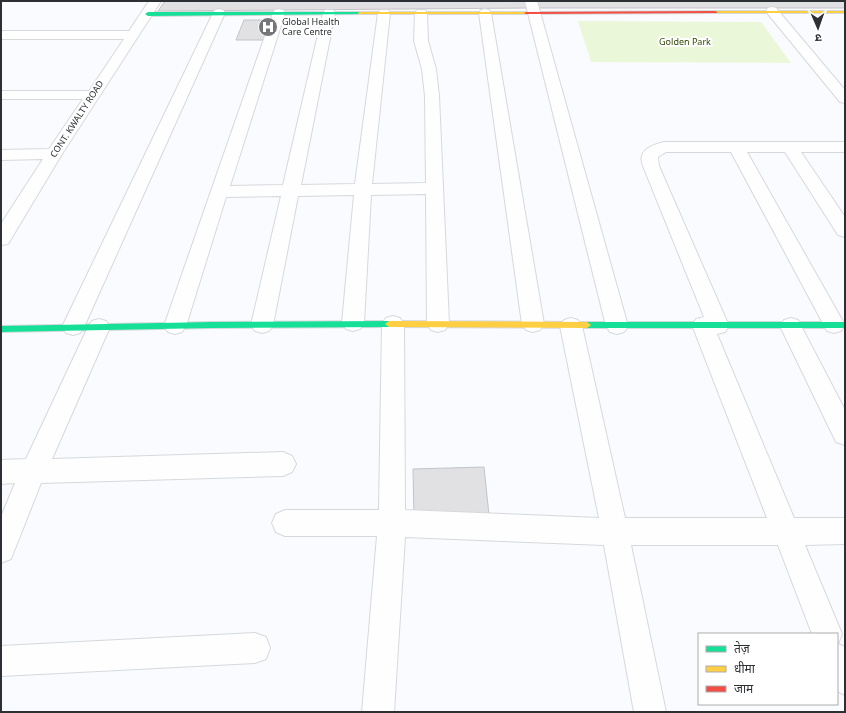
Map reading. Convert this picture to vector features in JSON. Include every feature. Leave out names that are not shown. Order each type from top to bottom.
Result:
[{"type":"street","points":[[533,7],[617,326]]},
{"type":"street","points":[[151,8],[219,13],[485,13],[533,7],[844,13]]},
{"type":"street","name":"CONT. KWALTY ROAD","points":[[1,239],[54,154],[151,8]]},
{"type":"street","points":[[772,11],[845,99]]},
{"type":"street","points":[[73,327],[219,13]]},
{"type":"street","points":[[175,326],[279,13]]},
{"type":"street","points":[[262,325],[329,13]]},
{"type":"street","points":[[353,323],[363,189],[384,13]]},
{"type":"street","points":[[421,13],[421,41],[429,69],[432,96],[438,324]]},
{"type":"street","points":[[485,13],[533,324]]},
{"type":"street","points":[[1,35],[133,35]]},
{"type":"street","points":[[1,95],[93,95]]},
{"type":"street","points":[[827,633],[785,531],[711,325],[651,166],[650,156],[656,150],[664,147],[845,147]]},
{"type":"street","points":[[790,147],[845,231]]},
{"type":"street","points":[[1,329],[353,323],[533,324],[571,326],[840,325],[737,148]]},
{"type":"street","points":[[1,155],[54,154]]},
{"type":"street","points":[[220,192],[435,188]]},
{"type":"street","points":[[378,712],[392,523],[393,324]]},
{"type":"street","points":[[571,326],[615,532],[650,712]]},
{"type":"street","points":[[791,326],[845,434]]},
{"type":"street","points":[[1,549],[33,472],[99,327]]},
{"type":"street","points":[[1,472],[283,464]]},
{"type":"street","points":[[285,523],[392,523],[615,532],[716,533],[845,530]]},
{"type":"street","points":[[1,661],[255,648]]},
{"type":"street","points":[[838,662],[845,679]]},
{"type":"green space","name":"Golden Park","points":[[578,21],[761,22],[791,63],[591,62]]},
{"type":"building","points":[[165,1],[845,1],[845,8],[529,8],[158,11]]},
{"type":"building","points":[[244,20],[273,20],[266,40],[236,40]]},
{"type":"building","points":[[484,467],[489,515],[414,517],[413,469]]},
{"type":"traffic: fast","points":[[148,14],[360,13]]},
{"type":"traffic: fast","points":[[1,329],[212,325],[389,324]]},
{"type":"traffic: fast","points":[[587,325],[845,325]]},
{"type":"traffic: slow","points":[[715,12],[845,12]]},
{"type":"traffic: slow","points":[[360,13],[526,13]]},
{"type":"traffic: slow","points":[[389,324],[587,325]]},
{"type":"traffic: jam","points":[[526,13],[715,12]]},
{"type":"place","name":"Global Health Care Centre","points":[[268,27]]}]
